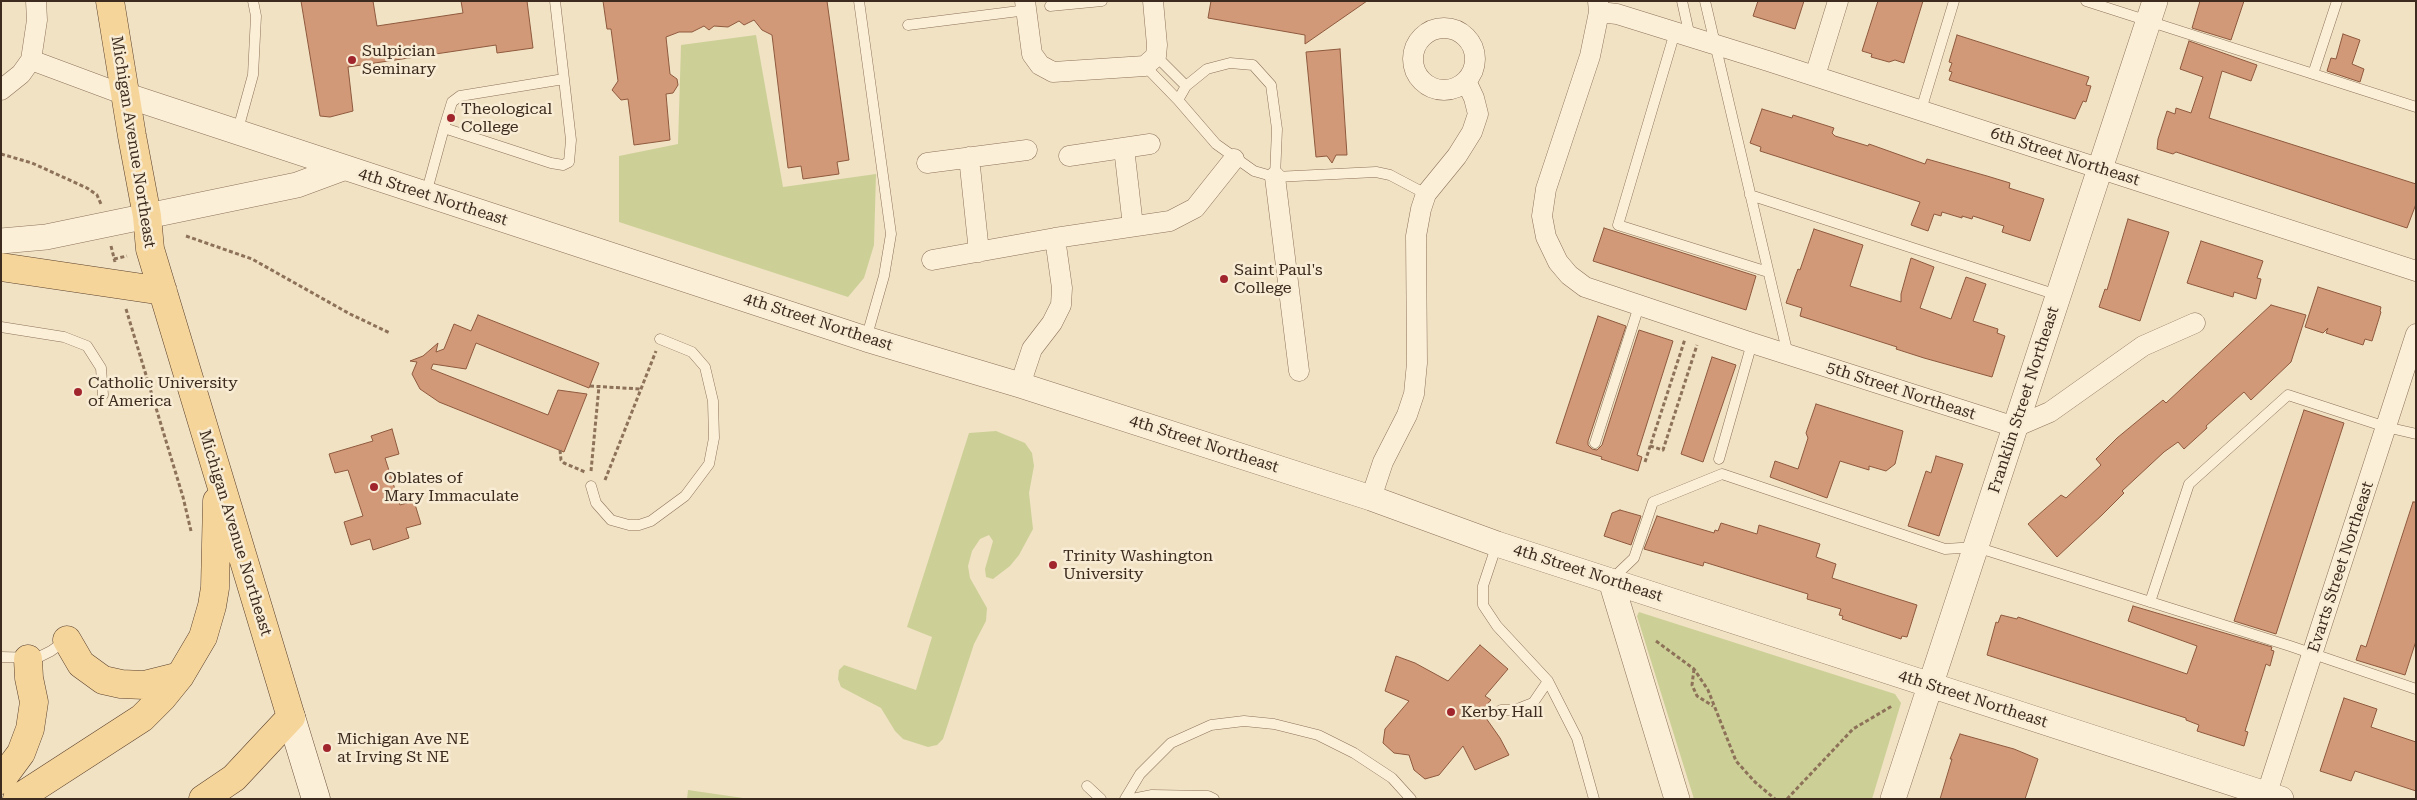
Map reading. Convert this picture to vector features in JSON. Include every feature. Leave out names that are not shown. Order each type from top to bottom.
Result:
[{"type":"main road","name":"Michigan Avenue Northeast","points":[[110,1],[125,95],[148,216],[150,249],[316,799]]},
{"type":"main road","points":[[1,267],[163,292]]},
{"type":"main road","points":[[17,799],[142,718],[163,698],[180,676],[203,636],[212,606],[216,577],[217,474]]},
{"type":"main road","points":[[67,640],[81,664],[103,680],[121,684],[144,685],[180,676]]},
{"type":"main road","points":[[1,780],[21,753],[30,729],[34,702],[29,678],[28,659]]},
{"type":"main road","points":[[203,799],[234,778],[291,717]]},
{"type":"street","points":[[1,90],[21,74],[31,60],[37,20],[36,1]]},
{"type":"street","points":[[1026,6],[1032,54],[1040,65],[1053,72],[1151,61],[1157,45],[1153,1]]},
{"type":"street","points":[[1814,76],[1838,1]]},
{"type":"street","name":"6th Street Northeast","points":[[1598,7],[2416,271]]},
{"type":"street","name":"5th Street Northeast","points":[[1598,7],[1590,56],[1546,189],[1542,216],[1551,248],[1569,275],[1595,291],[1639,306],[1752,344],[2015,427]]},
{"type":"street","name":"Franklin Street Northeast","points":[[1893,799],[2152,11]]},
{"type":"street","points":[[31,60],[125,95]]},
{"type":"street","points":[[1371,498],[1384,462],[1407,415],[1414,394],[1416,363],[1416,236],[1421,209],[1426,194],[1458,156],[1472,132],[1478,114],[1474,98],[1466,81]]},
{"type":"street","name":"4th Street Northeast","points":[[125,95],[236,133],[866,338],[1020,385],[1371,498],[1497,544],[2271,797]]},
{"type":"street","points":[[1069,156],[1150,144]]},
{"type":"street","points":[[1124,148],[1133,226]]},
{"type":"street","points":[[927,163],[1027,150]]},
{"type":"street","points":[[969,157],[979,252]]},
{"type":"street","points":[[932,260],[1055,238],[1170,221],[1195,208],[1234,159]]},
{"type":"street","points":[[1,241],[46,237],[297,185],[343,168]]},
{"type":"street","points":[[1275,177],[1299,371]]},
{"type":"street","points":[[1020,385],[1032,350],[1052,323],[1060,305],[1062,288],[1055,238]]},
{"type":"street","points":[[2015,427],[2050,412],[2143,346],[2196,324]]},
{"type":"street","name":"Evarts Street Northeast","points":[[2271,797],[2312,654],[2416,334]]},
{"type":"street","points":[[1611,581],[1677,799]]},
{"type":"lane","points":[[236,133],[253,75],[256,16],[253,1]]},
{"type":"lane","points":[[444,128],[551,163],[563,165],[568,162],[571,140],[555,1]]},
{"type":"lane","points":[[859,1],[892,234],[884,276],[866,338]]},
{"type":"lane","points":[[1050,6],[1102,1]]},
{"type":"lane","points":[[1682,1],[1683,34],[1618,225],[1768,272]]},
{"type":"lane","points":[[1705,1],[1788,355]]},
{"type":"lane","points":[[1921,110],[1954,1]]},
{"type":"lane","points":[[2086,1],[2152,11],[2313,74],[2416,107]]},
{"type":"lane","points":[[2313,74],[2336,1]]},
{"type":"lane","points":[[908,25],[1026,6]]},
{"type":"lane","points":[[1151,61],[1186,86]]},
{"type":"lane","points":[[1151,61],[1178,100],[1216,144],[1234,159],[1254,171],[1275,177],[1376,172],[1390,175],[1426,194]]},
{"type":"lane","points":[[1178,100],[1186,86],[1208,69],[1230,64],[1253,65],[1271,85],[1277,129],[1275,177]]},
{"type":"lane","points":[[426,195],[452,102],[460,96],[564,79]]},
{"type":"lane","points":[[1750,196],[2058,296]]},
{"type":"lane","points":[[1595,443],[1639,306]]},
{"type":"lane","points":[[1,327],[64,337],[81,342],[92,352],[101,368],[103,395]]},
{"type":"lane","points":[[594,482],[596,503],[611,520],[629,526],[639,525],[651,522],[685,496],[709,464],[713,452],[714,401],[707,373],[698,357],[692,352],[660,339]]},
{"type":"lane","points":[[1718,459],[1752,344]]},
{"type":"lane","points":[[2150,602],[2189,484],[2288,395],[2386,427],[2416,434]]},
{"type":"lane","points":[[1611,581],[1634,558],[1653,502],[1722,474],[1945,549],[1976,547],[2312,654],[2416,690]]},
{"type":"lane","points":[[1497,544],[1483,586],[1483,605],[1497,626],[1548,681],[1577,738],[1594,799]]},
{"type":"lane","points":[[1,657],[28,659],[44,655],[67,640]]},
{"type":"lane","points":[[1501,710],[1515,710],[1532,702],[1548,681]]},
{"type":"lane","points":[[1125,799],[1140,774],[1171,744],[1211,725],[1244,721],[1274,724],[1318,736],[1354,753],[1392,778],[1411,799]]},
{"type":"lane","points":[[1087,786],[1102,799]]},
{"type":"lane","points":[[1132,799],[1152,795],[1208,796],[1214,799]]},
{"type":"path","points":[[1,154],[32,163],[87,188],[99,197]]},
{"type":"path","points":[[186,236],[252,259],[350,314],[390,332]]},
{"type":"path","points":[[110,242],[116,265]]},
{"type":"path","points":[[114,258],[127,256]]},
{"type":"path","points":[[125,306],[183,497],[192,536]]},
{"type":"path","points":[[1645,462],[1686,337]]},
{"type":"path","points":[[594,482],[604,481],[660,339]]},
{"type":"path","points":[[1650,446],[1663,450],[1698,342]]},
{"type":"path","points":[[590,386],[641,389]]},
{"type":"path","points":[[560,450],[559,455],[564,463],[590,474],[599,386]]},
{"type":"path","points":[[1656,641],[1694,669],[1708,690],[1736,761],[1755,782],[1775,799]]},
{"type":"path","points":[[1694,669],[1692,685],[1697,696],[1714,707]]},
{"type":"path","points":[[1787,799],[1853,729],[1892,706]]},
{"type":"green space","points":[[756,35],[783,187],[876,174],[874,245],[864,278],[848,297],[619,222],[619,156],[678,144],[681,45]]},
{"type":"green space","points":[[996,431],[1025,443],[1032,453],[1034,466],[1029,493],[1033,529],[1019,555],[1010,566],[993,579],[986,577],[985,569],[993,541],[989,535],[980,539],[972,551],[968,566],[970,578],[987,608],[986,621],[974,644],[943,739],[937,745],[928,747],[903,739],[895,731],[881,708],[841,687],[838,679],[839,670],[844,665],[916,690],[932,637],[907,627],[969,433]]},
{"type":"green space","points":[[1639,612],[1895,694],[1901,703],[1872,799],[1694,799],[1637,616]]},
{"type":"green space","points":[[688,790],[750,799],[687,799]]},
{"type":"building","name":"Sulpician Seminary","points":[[301,1],[373,1],[377,26],[463,13],[461,1],[527,1],[533,48],[497,53],[496,45],[348,67],[353,111],[330,117],[320,116]]},
{"type":"building","points":[[603,1],[827,1],[849,160],[837,162],[839,174],[803,179],[801,166],[788,168],[772,35],[762,30],[754,20],[744,25],[739,21],[728,27],[714,26],[709,30],[704,26],[692,32],[679,32],[666,37],[670,74],[677,79],[678,85],[673,93],[666,94],[670,140],[634,145],[628,99],[621,100],[612,90],[618,81],[611,29],[607,29]]},
{"type":"building","points":[[1211,1],[1367,1],[1305,44],[1305,35],[1208,18]]},
{"type":"building","points":[[1758,1],[1804,1],[1795,29],[1753,16]]},
{"type":"building","points":[[1878,1],[1923,1],[1904,63],[1895,60],[1889,62],[1871,57],[1872,54],[1862,51]]},
{"type":"building","points":[[2200,1],[2244,1],[2231,40],[2192,28]]},
{"type":"building","points":[[2343,34],[2360,40],[2352,64],[2364,69],[2360,82],[2327,71],[2331,58],[2336,59]]},
{"type":"building","points":[[1957,35],[2089,77],[2086,85],[2091,86],[2086,102],[2083,101],[2075,119],[1949,80],[1952,72],[1949,71],[1952,63],[1949,62]]},
{"type":"building","points":[[2189,41],[2257,65],[2251,81],[2222,71],[2209,118],[2416,184],[2416,204],[2407,228],[2176,152],[2173,154],[2157,149],[2158,139],[2167,111],[2175,114],[2176,108],[2191,113],[2203,77],[2180,69]]},
{"type":"building","points":[[1340,49],[1347,155],[1336,155],[1332,163],[1327,156],[1316,157],[1306,52]]},
{"type":"building","points":[[1762,109],[1792,118],[1793,115],[1834,128],[1832,133],[1835,136],[1868,146],[1869,144],[1925,164],[1927,159],[2010,183],[2009,188],[2044,199],[2030,241],[2002,232],[2004,226],[1973,216],[1972,219],[1962,216],[1962,218],[1942,212],[1941,216],[1934,214],[1928,231],[1911,225],[1920,202],[1760,151],[1761,147],[1750,143]]},
{"type":"building","points":[[2128,219],[2169,232],[2140,321],[2099,307],[2105,289],[2107,290]]},
{"type":"building","points":[[1604,228],[1756,276],[1746,310],[1593,261]]},
{"type":"building","points":[[1814,229],[1863,245],[1850,286],[1901,302],[1901,294],[1911,258],[1934,267],[1920,308],[1951,319],[1966,277],[1986,284],[1973,321],[1998,329],[1997,333],[2005,336],[1992,377],[1924,358],[1896,349],[1897,347],[1800,316],[1802,308],[1786,303]]},
{"type":"building","points":[[2201,241],[2263,261],[2257,278],[2261,279],[2256,299],[2234,292],[2233,297],[2187,283]]},
{"type":"building","points":[[2318,287],[2381,307],[2372,341],[2365,339],[2363,345],[2326,333],[2328,328],[2323,333],[2305,327]]},
{"type":"building","points":[[2271,305],[2306,315],[2291,362],[2251,400],[2244,392],[2206,426],[2207,428],[2184,449],[2178,442],[2164,452],[2122,491],[2124,493],[2057,557],[2028,524],[2061,495],[2066,498],[2101,465],[2096,459],[2117,438],[2163,400],[2166,403]]},
{"type":"building","name":"Oblates of Mary Immaculate","points":[[478,315],[599,363],[589,388],[476,343],[466,369],[433,364],[431,369],[548,415],[558,390],[587,394],[564,452],[439,402],[420,389],[412,374],[417,362],[410,361],[423,356],[438,343],[436,352],[444,349],[454,324],[471,331]]},
{"type":"building","points":[[1598,316],[1626,326],[1588,441],[1588,445],[1592,449],[1597,450],[1602,445],[1639,330],[1673,341],[1637,455],[1642,457],[1638,471],[1601,459],[1602,457],[1556,443]]},
{"type":"building","points":[[1712,357],[1736,365],[1703,462],[1681,454]]},
{"type":"building","points":[[1816,404],[1903,431],[1895,464],[1886,471],[1869,466],[1869,470],[1840,461],[1827,498],[1770,477],[1775,461],[1798,469],[1808,438],[1806,433]]},
{"type":"building","points":[[2304,410],[2344,423],[2276,634],[2234,621]]},
{"type":"building","name":"Oblates of Mary Immaculate","points":[[392,429],[399,454],[385,458],[400,505],[414,501],[421,524],[406,528],[409,538],[373,550],[370,539],[351,545],[344,522],[363,516],[348,470],[335,473],[329,454],[373,441],[371,436]]},
{"type":"building","points":[[1936,456],[1963,464],[1939,536],[1908,526],[1926,471],[1931,473]]},
{"type":"building","points":[[2413,502],[2416,502],[2416,641],[2405,675],[2356,660],[2361,645],[2366,647]]},
{"type":"building","points":[[1620,510],[1641,516],[1631,545],[1604,536],[1612,513]]},
{"type":"building","points":[[1657,516],[1714,533],[1715,530],[1718,531],[1721,523],[1757,534],[1759,525],[1820,544],[1816,557],[1836,564],[1832,578],[1917,605],[1907,637],[1902,636],[1901,639],[1842,619],[1843,616],[1839,615],[1841,609],[1807,599],[1808,594],[1704,562],[1703,566],[1644,549]]},
{"type":"building","points":[[2133,606],[2272,647],[2271,650],[2274,651],[2270,666],[2266,664],[2245,731],[2248,732],[2244,746],[2197,731],[2199,725],[2186,720],[2186,718],[1987,655],[1996,622],[1998,623],[2001,615],[2017,619],[2018,617],[2187,674],[2197,646],[2128,621]]},
{"type":"building","name":"Kerby Hall","points":[[1480,645],[1508,669],[1485,696],[1491,700],[1481,711],[1500,738],[1509,755],[1475,770],[1463,746],[1439,775],[1425,779],[1414,770],[1409,755],[1394,753],[1383,743],[1385,729],[1409,701],[1385,691],[1396,656],[1415,663],[1448,681]]},
{"type":"building","points":[[2344,698],[2377,709],[2371,727],[2416,742],[2416,791],[2355,771],[2351,781],[2320,771]]},
{"type":"building","points":[[1960,734],[2014,749],[2038,759],[2025,799],[1940,799],[1952,759],[1950,759]]},
{"type":"place","name":"Sulpician Seminary","points":[[352,60]]},
{"type":"place","name":"Theological College","points":[[451,118]]},
{"type":"place","name":"Saint Paul's College","points":[[1224,279]]},
{"type":"place","name":"Catholic University of America","points":[[78,392]]},
{"type":"place","name":"Oblates of Mary Immaculate","points":[[374,487]]},
{"type":"place","name":"Trinity Washington University","points":[[1053,565]]},
{"type":"place","name":"Kerby Hall","points":[[1451,712]]},
{"type":"place","name":"Michigan Ave NE at Irving St NE","points":[[327,748]]}]
